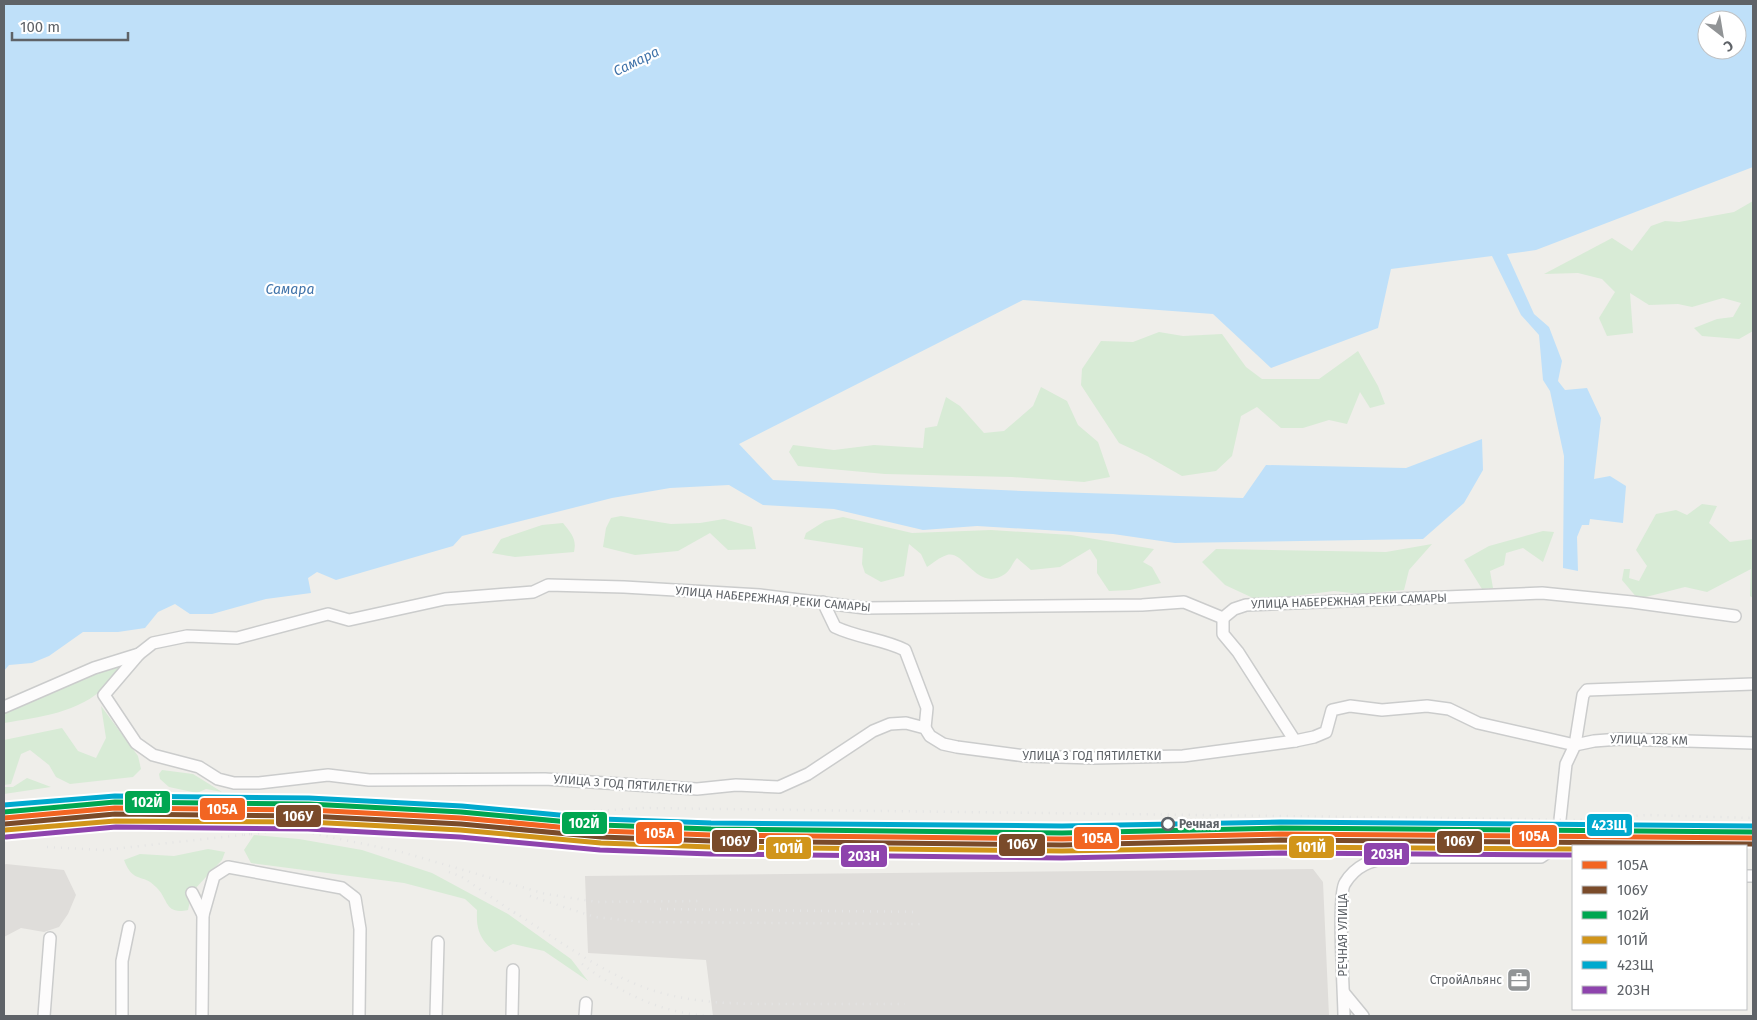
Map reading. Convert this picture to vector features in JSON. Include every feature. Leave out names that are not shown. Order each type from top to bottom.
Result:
[{"type":"street","name":"УЛИЦА НАБЕРЕЖНАЯ РЕКИ САМАРЫ","points":[[4,706],[94,668],[139,654],[153,643],[187,636],[237,638],[328,614],[349,620],[446,599],[533,592],[548,585],[624,587],[823,602],[865,608],[1142,606],[1184,602],[1222,618],[1234,609],[1246,605],[1542,593],[1632,602],[1735,616]]},
{"type":"street","points":[[823,602],[835,627],[854,636],[894,645],[905,650],[927,708],[925,728]]},
{"type":"street","points":[[1222,618],[1223,634],[1238,652],[1295,742]]},
{"type":"street","name":"УЛИЦА 3 ГОД ПЯТИЛЕТКИ","points":[[139,654],[104,695],[136,743],[153,755],[199,767],[218,779],[234,783],[259,783],[328,775],[370,780],[546,780],[697,789],[736,785],[779,787],[808,774],[873,731],[890,724],[906,723],[925,728],[930,736],[943,744],[1025,756],[1183,756],[1314,738],[1326,732],[1332,710],[1350,706],[1382,710],[1427,706],[1449,709],[1478,723],[1575,745]]},
{"type":"street","points":[[1575,745],[1583,695],[1587,690],[1753,684]]},
{"type":"street","name":"УЛИЦА 128 КМ","points":[[1575,745],[1620,739],[1753,743]]},
{"type":"street","name":"РЕЧНАЯ УЛИЦА","points":[[1344,1016],[1341,913],[1343,884],[1357,867],[1374,860],[1390,857],[1542,857],[1554,848],[1559,832],[1566,764],[1575,745]]},
{"type":"street","points":[[202,1016],[203,914],[214,876],[228,867],[342,888],[355,898],[360,929],[359,1016]]},
{"type":"street","points":[[192,892],[203,914]]},
{"type":"street","points":[[122,1016],[122,961],[129,927]]},
{"type":"street","points":[[44,1016],[50,938]]},
{"type":"street","points":[[436,1016],[438,942]]},
{"type":"street","points":[[512,1016],[513,970]]},
{"type":"street","points":[[1344,993],[1363,1016]]},
{"type":"street","points":[[586,1003],[586,1016]]},
{"type":"shaded area","points":[[4,865],[64,870],[76,895],[68,914],[59,927],[44,932],[21,928],[4,937]]},
{"type":"shaded area","points":[[1313,869],[1323,882],[1329,1016],[713,1016],[706,960],[588,953],[585,876]]},
{"type":"green space","points":[[1753,201],[1753,331],[1739,339],[1702,336],[1694,328],[1717,319],[1733,317],[1741,303],[1723,298],[1692,307],[1678,304],[1649,305],[1630,293],[1633,333],[1607,336],[1599,318],[1615,292],[1602,279],[1578,273],[1544,274],[1612,238],[1632,251],[1651,226],[1665,221],[1679,222],[1734,212]]},
{"type":"green space","points":[[1159,332],[1183,336],[1222,334],[1246,367],[1262,379],[1319,379],[1358,351],[1378,386],[1385,404],[1370,408],[1360,392],[1347,424],[1329,420],[1303,428],[1281,428],[1257,407],[1241,416],[1232,456],[1216,471],[1182,476],[1119,443],[1081,385],[1082,369],[1101,341],[1133,342]]},
{"type":"green space","points":[[1041,387],[1067,401],[1078,425],[1098,442],[1110,477],[1084,482],[1012,477],[885,474],[798,466],[789,452],[793,445],[834,450],[874,445],[923,448],[925,428],[937,426],[946,397],[960,406],[984,433],[1004,431],[1033,406]]},
{"type":"green space","points":[[1702,504],[1717,506],[1709,523],[1730,542],[1753,539],[1753,598],[1750,596],[1751,569],[1707,592],[1685,587],[1638,599],[1622,580],[1624,569],[1630,569],[1629,578],[1639,581],[1647,566],[1636,550],[1656,514],[1676,510],[1687,515]]},
{"type":"green space","points":[[621,516],[671,524],[700,523],[724,519],[752,527],[756,549],[728,550],[710,533],[678,551],[635,555],[603,547],[606,528],[611,518]]},
{"type":"green space","points":[[843,517],[912,533],[991,530],[1071,535],[1154,549],[1143,562],[1152,567],[1161,583],[1130,590],[1109,591],[1097,573],[1097,560],[1090,549],[1060,567],[1031,570],[1017,558],[1005,574],[995,578],[987,578],[979,575],[954,555],[944,556],[927,567],[921,554],[909,544],[904,576],[881,582],[865,573],[862,564],[863,548],[804,539],[806,533],[825,521]]},
{"type":"green space","points":[[563,523],[574,540],[574,552],[515,557],[492,553],[501,539],[542,525]]},
{"type":"green space","points":[[1543,531],[1554,532],[1543,562],[1523,548],[1506,553],[1504,565],[1490,571],[1493,588],[1482,589],[1464,560],[1489,546]]},
{"type":"green space","points":[[1432,544],[1409,570],[1404,590],[1360,594],[1334,591],[1286,597],[1253,598],[1225,585],[1202,562],[1216,549],[1386,552]]},
{"type":"green space","points":[[125,662],[106,686],[84,702],[58,712],[4,723],[4,712],[94,673]]},
{"type":"green space","points":[[101,706],[138,756],[141,769],[133,777],[70,784],[56,777],[49,765],[30,750],[21,754],[11,784],[4,785],[4,740],[62,728],[78,751],[96,758],[106,738]]},
{"type":"green space","points":[[162,770],[193,774],[222,792],[206,789],[197,793],[169,787],[160,779],[159,774]]},
{"type":"green space","points":[[27,778],[51,787],[4,794],[4,787],[13,787]]},
{"type":"green space","points":[[254,835],[299,839],[362,850],[432,873],[508,914],[571,959],[588,981],[544,951],[513,944],[495,952],[480,934],[477,923],[477,910],[465,899],[404,883],[251,863],[244,850]]},
{"type":"green space","points":[[208,849],[225,852],[222,860],[192,892],[188,910],[180,911],[171,908],[156,887],[131,872],[124,860],[140,854],[174,856]]},
{"type":"water","name":"Самара","points":[[4,4],[1753,4],[1753,167],[1536,250],[1507,254],[1534,314],[1549,327],[1562,361],[1558,381],[1565,390],[1587,388],[1601,418],[1594,479],[1610,476],[1626,486],[1623,523],[1590,519],[1589,525],[1582,525],[1577,537],[1578,571],[1563,568],[1564,456],[1550,391],[1543,380],[1539,335],[1521,315],[1492,256],[1391,269],[1378,328],[1271,368],[1213,314],[1023,300],[739,444],[773,480],[1243,498],[1266,465],[1406,468],[1482,439],[1483,470],[1464,503],[1423,539],[1175,543],[1113,534],[977,526],[923,530],[834,509],[763,505],[729,485],[670,488],[612,498],[462,536],[453,546],[336,580],[317,572],[308,578],[311,593],[266,599],[212,614],[190,614],[175,604],[158,612],[145,628],[118,632],[83,632],[49,656],[32,663],[9,665],[4,671]]},
{"type":"railway","points":[[489,815],[534,815],[642,808],[1573,820],[1647,815],[1753,818]]},
{"type":"railway","points":[[244,835],[310,827],[364,826],[477,836],[540,839],[1121,846],[1262,842],[1343,835]]},
{"type":"railway","points":[[306,832],[398,851],[546,894],[597,902],[699,901]]},
{"type":"railway","points":[[47,847],[103,850],[251,834]]},
{"type":"railway","points":[[1332,841],[1626,845]]},
{"type":"railway","points":[[1747,851],[1753,852]]},
{"type":"railway","points":[[449,872],[462,877],[519,916]]},
{"type":"railway","points":[[530,896],[595,917],[642,922],[923,924]]},
{"type":"railway","points":[[660,909],[918,912]]},
{"type":"railway","points":[[514,912],[606,970],[657,992],[694,1000],[733,1003],[905,1004]]},
{"type":"railway","points":[[582,964],[612,985],[644,1001],[677,1011],[712,1016]]},
{"type":"transit line","name":"423Щ","points":[[4,805],[115,796],[309,798],[462,806],[602,819],[711,823],[1062,826],[1281,822],[1753,826]]},
{"type":"transit line","name":"102Й","points":[[4,812],[115,802],[309,804],[461,812],[601,825],[711,829],[1062,833],[1281,828],[1753,832]]},
{"type":"transit line","name":"105А","points":[[4,818],[115,808],[309,810],[461,818],[601,831],[711,835],[1062,839],[1281,834],[1753,838]]},
{"type":"transit line","name":"106У","points":[[5,824],[115,814],[309,816],[461,824],[601,837],[711,841],[1062,845],[1281,840],[1753,844]]},
{"type":"transit line","name":"101Й","points":[[5,830],[115,821],[309,822],[460,830],[601,843],[711,847],[1062,851],[1281,847],[1572,849]]},
{"type":"transit line","name":"203Н","points":[[6,837],[116,827],[308,829],[460,837],[600,850],[711,854],[1062,858],[1281,853],[1572,855]]},
{"type":"place","name":"Речная","points":[[1168,824]]},
{"type":"place","name":"СтройАльянс","points":[[1519,980]]}]
